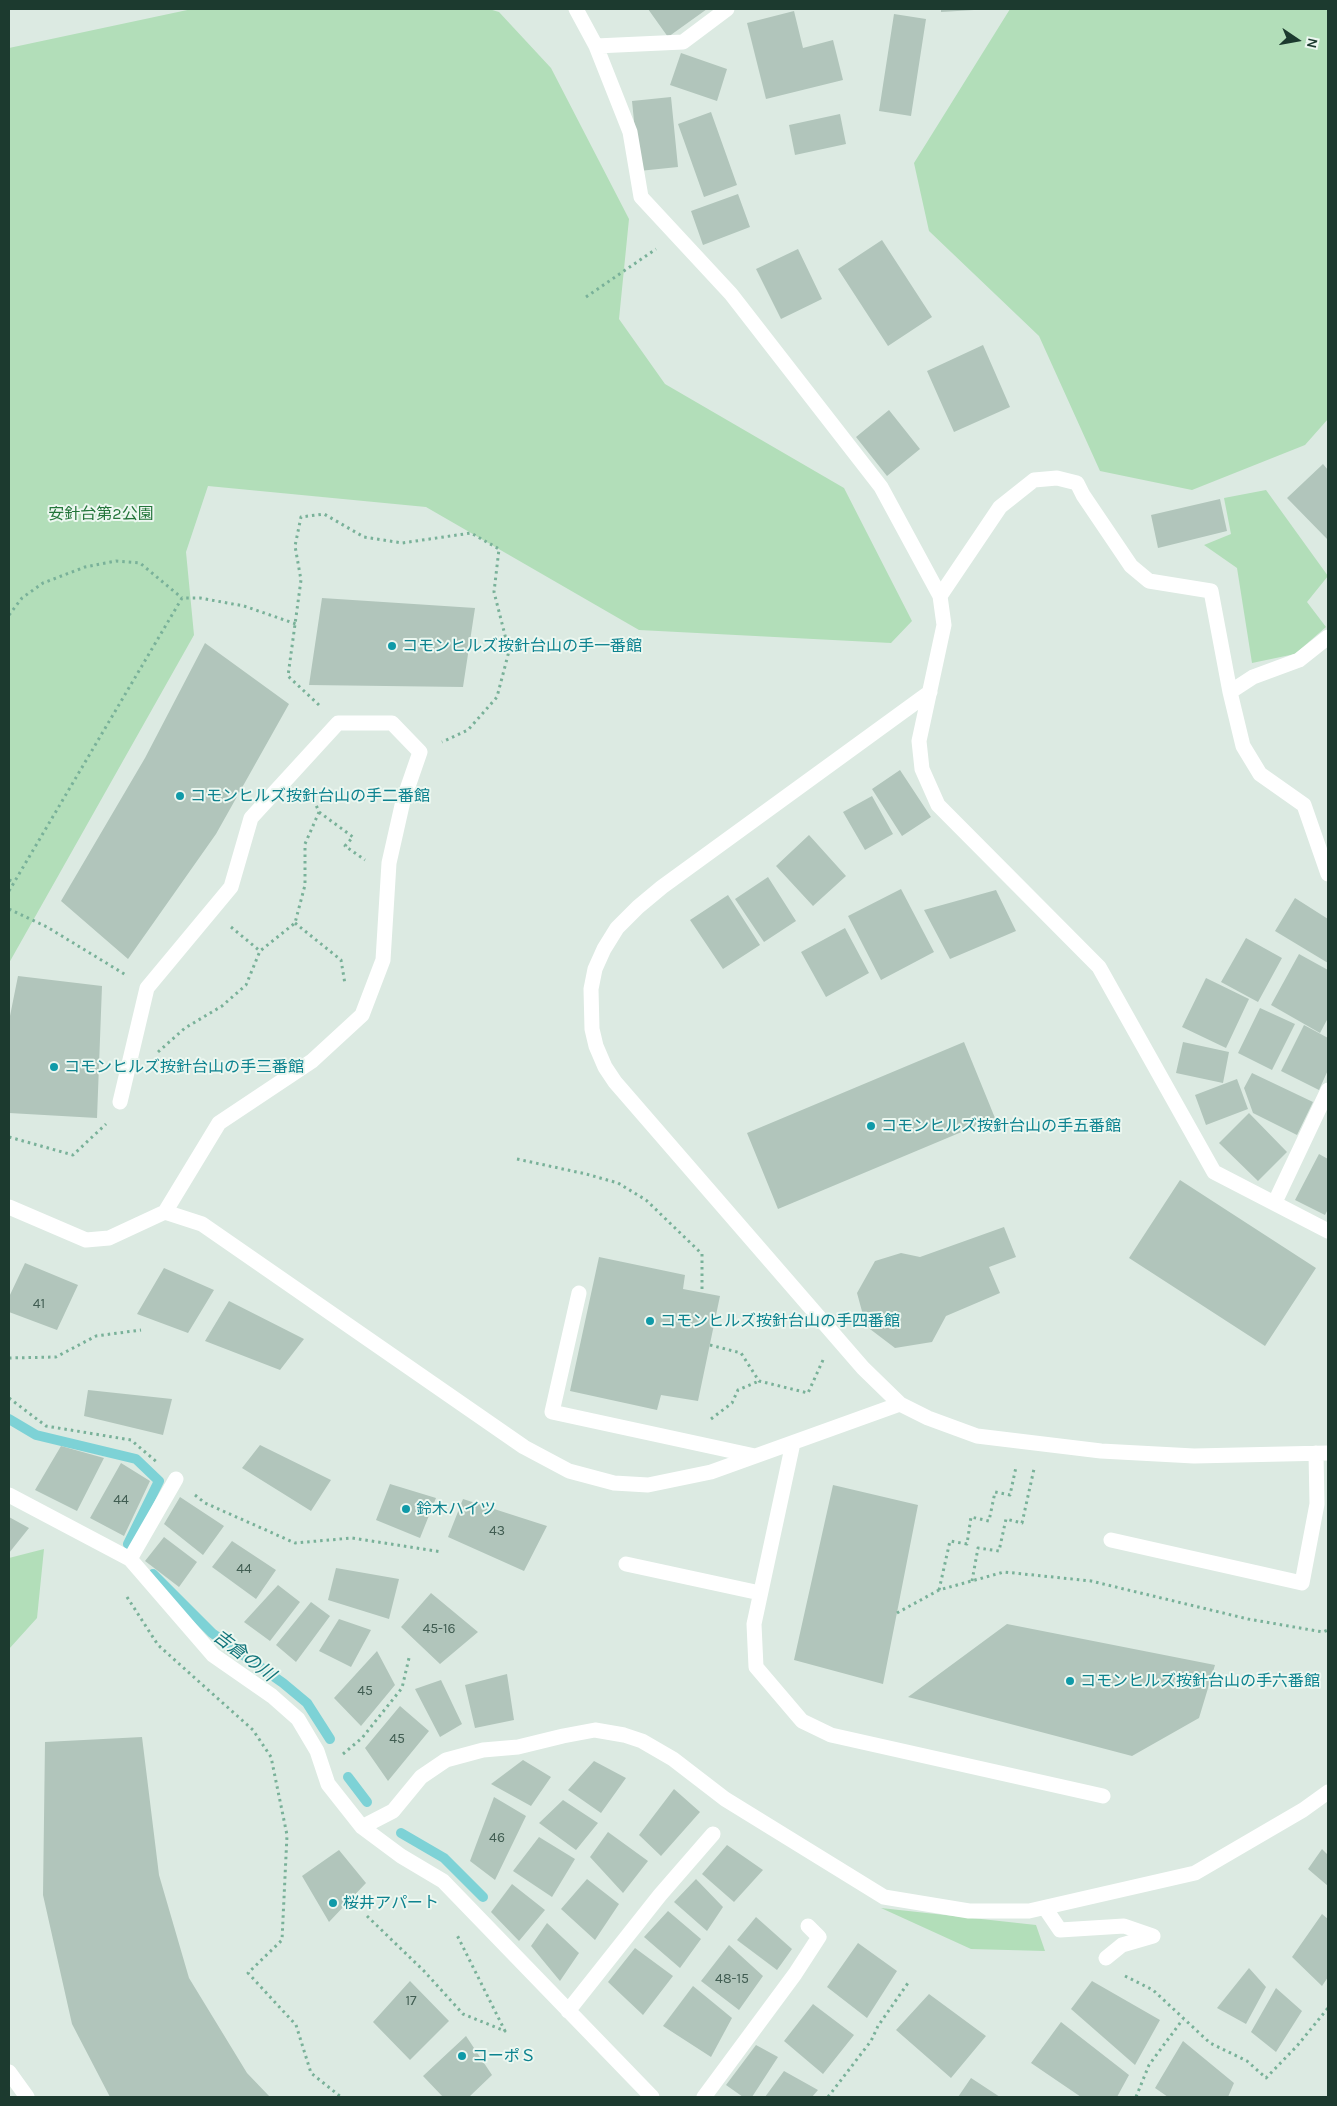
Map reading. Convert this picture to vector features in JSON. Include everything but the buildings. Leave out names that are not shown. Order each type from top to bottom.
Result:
[{"type":"street","points":[[576,9],[596,46],[630,132],[641,197],[675,236],[731,294],[881,487],[940,596],[944,625],[919,742],[922,769],[938,805],[1099,966],[1214,1172],[1328,1231]]},
{"type":"street","points":[[596,46],[683,42],[727,9]]},
{"type":"street","points":[[940,596],[1000,508],[1034,480],[1057,478],[1077,483],[1083,495],[1131,566],[1149,581],[1211,591],[1230,692],[1243,746],[1260,774],[1304,804],[1328,874]]},
{"type":"street","points":[[1230,692],[1254,677],[1299,660],[1328,637]]},
{"type":"street","points":[[930,692],[638,907],[617,928],[604,949],[595,969],[591,989],[592,1029],[596,1046],[615,1082],[863,1368],[900,1404],[928,1418],[977,1436],[1101,1451],[1194,1456],[1322,1453],[1317,1504],[1302,1583],[1111,1540]]},
{"type":"street","points":[[9,1207],[86,1240],[109,1238],[165,1212],[219,1123],[312,1061],[362,1015],[383,960],[389,863],[403,800],[420,752],[392,723],[338,723],[251,818],[231,887],[147,988],[120,1102]]},
{"type":"street","points":[[1275,1202],[1328,1090]]},
{"type":"street","points":[[165,1212],[202,1224],[524,1447],[570,1471],[614,1483],[648,1485],[711,1472],[900,1404]]},
{"type":"street","points":[[579,1293],[552,1412],[754,1456]]},
{"type":"street","points":[[793,1443],[754,1624],[756,1667],[802,1722],[831,1735],[1103,1796]]},
{"type":"street","points":[[130,1559],[176,1479]]},
{"type":"street","points":[[9,1495],[130,1559],[213,1655],[272,1696],[298,1719],[317,1750],[328,1784],[362,1827],[400,1856],[443,1881],[652,2097]]},
{"type":"street","points":[[626,1564],[760,1593]]},
{"type":"street","points":[[362,1827],[392,1811],[421,1777],[446,1760],[484,1750],[518,1747],[595,1730],[624,1735],[650,1746],[673,1759],[725,1800],[884,1897],[969,1912],[1029,1911],[1195,1873],[1295,1816],[1328,1792]]},
{"type":"street","points":[[568,2011],[660,1895],[713,1834]]},
{"type":"street","points":[[1045,1908],[1060,1930],[1124,1926],[1153,1936],[1122,1945],[1106,1958]]},
{"type":"street","points":[[704,2097],[819,1937],[808,1926]]},
{"type":"street","points":[[9,2072],[27,2097]]},
{"type":"path","points":[[586,297],[675,236]]},
{"type":"path","points":[[338,723],[288,676],[301,580],[295,546],[301,517],[324,514],[364,537],[402,543],[471,533],[499,549],[494,592],[509,651],[497,697],[468,730],[420,752]]},
{"type":"path","points":[[9,615],[22,598],[43,583],[85,567],[116,561],[140,563],[182,598],[200,598],[244,606],[296,624]]},
{"type":"path","points":[[9,891],[182,598]]},
{"type":"path","points":[[299,765],[319,812],[353,837],[345,846],[388,876]]},
{"type":"path","points":[[127,1076],[146,1063],[185,1028],[222,1006],[246,984],[260,951],[295,923],[305,886],[305,844],[319,812]]},
{"type":"path","points":[[9,880],[14,882]]},
{"type":"path","points":[[9,908],[47,928],[147,988]]},
{"type":"path","points":[[212,910],[260,951]]},
{"type":"path","points":[[295,923],[341,960],[352,1024]]},
{"type":"path","points":[[9,1138],[73,1155],[103,1128],[120,1102]]},
{"type":"path","points":[[517,1159],[618,1183],[646,1200],[702,1254],[702,1292]]},
{"type":"path","points":[[9,1358],[56,1357],[96,1336],[141,1330]]},
{"type":"path","points":[[710,1345],[741,1353],[760,1381]]},
{"type":"path","points":[[705,1445],[711,1419],[732,1403],[738,1390],[760,1381],[808,1393],[821,1363],[828,1354]]},
{"type":"path","points":[[9,1398],[46,1426],[131,1440],[205,1503],[296,1543],[352,1538],[442,1552]]},
{"type":"path","points":[[939,1590],[950,1541],[967,1544],[971,1517],[989,1522],[995,1492],[1010,1495],[1016,1467]]},
{"type":"path","points":[[972,1581],[978,1548],[1000,1551],[1006,1519],[1022,1523],[1034,1469]]},
{"type":"path","points":[[130,1559],[122,1590],[158,1645],[253,1730],[271,1757],[287,1835],[282,1940],[248,1973],[296,2025],[311,2072],[341,2097]]},
{"type":"path","points":[[897,1612],[939,1590],[1004,1572],[1092,1581],[1248,1619],[1322,1632],[1328,1630]]},
{"type":"path","points":[[324,1770],[362,1738],[402,1688],[409,1658]]},
{"type":"path","points":[[367,1916],[424,1971],[463,2014],[505,2031],[452,1924]]},
{"type":"path","points":[[1106,1958],[1127,1978],[1153,1990],[1183,2020],[1210,2043],[1247,2061],[1266,2078],[1297,2046],[1328,2008]]},
{"type":"path","points":[[828,2097],[872,2041],[878,2026],[908,1983]]},
{"type":"path","points":[[1136,2097],[1149,2065],[1183,2020]]},
{"type":"green space","name":"安針台第2公園","points":[[192,9],[489,9],[499,12],[551,68],[629,219],[619,319],[665,384],[844,488],[912,621],[891,643],[639,630],[426,507],[208,486],[186,552],[194,635],[9,963],[9,48]]},
{"type":"green space","points":[[1010,9],[1328,9],[1328,419],[1305,445],[1192,490],[1100,471],[1039,336],[929,231],[914,163]]},
{"type":"green space","points":[[1266,490],[1328,576],[1307,602],[1326,627],[1295,654],[1252,663],[1237,568],[1204,545],[1231,534],[1224,498]]},
{"type":"green space","points":[[44,1549],[37,1618],[9,1649],[9,1558]]},
{"type":"green space","points":[[881,1908],[1036,1925],[1045,1951],[971,1949]]},
{"type":"waterway","name":"吉倉の川","points":[[9,1419],[36,1435],[136,1459],[159,1481],[128,1544],[130,1546]]},
{"type":"waterway","name":"吉倉の川","points":[[153,1574],[212,1633],[283,1683],[307,1703],[330,1739]]},
{"type":"waterway","points":[[348,1777],[367,1802]]},
{"type":"waterway","name":"吉倉の川","points":[[401,1833],[444,1858],[483,1897]]},
{"type":"place","name":"コモンヒルズ按針台山の手一番館","points":[[392,646]]},
{"type":"place","name":"コモンヒルズ按針台山の手二番館","points":[[180,796]]},
{"type":"place","name":"コモンヒルズ按針台山の手三番館","points":[[54,1067]]},
{"type":"place","name":"コモンヒルズ按針台山の手五番館","points":[[871,1126]]},
{"type":"place","name":"コモンヒルズ按針台山の手四番館","points":[[650,1321]]},
{"type":"place","name":"鈴木ハイツ","points":[[406,1509]]},
{"type":"place","name":"コモンヒルズ按針台山の手六番館","points":[[1070,1681]]},
{"type":"place","name":"桜井アパート","points":[[333,1903]]},
{"type":"place","name":"コーポＳ","points":[[462,2056]]}]
